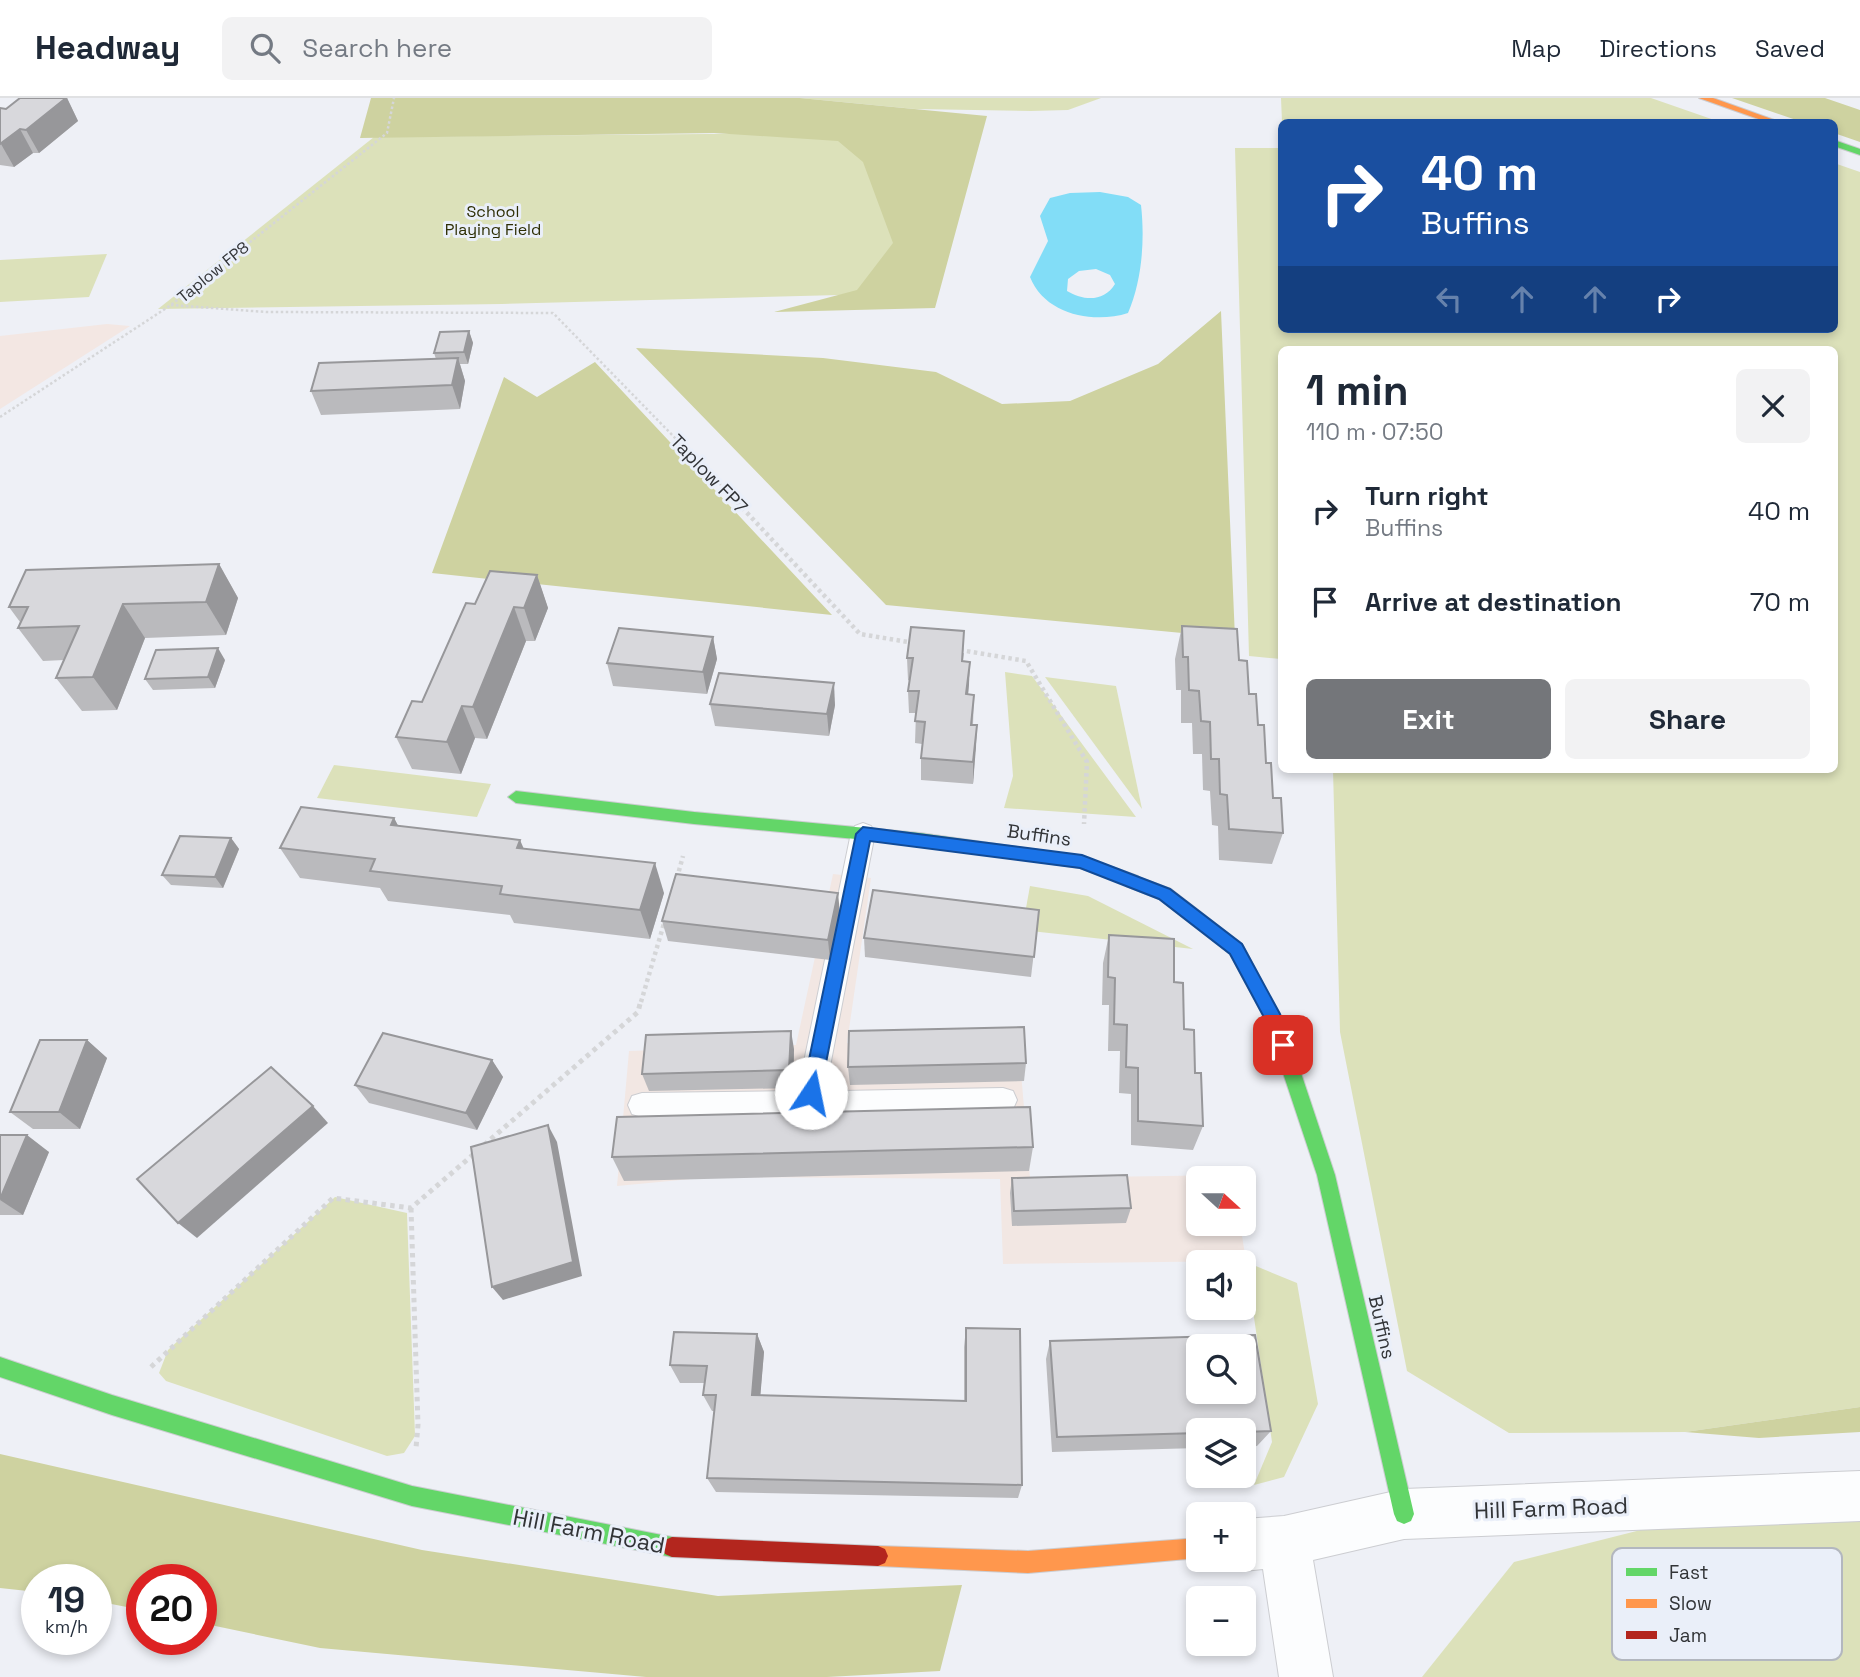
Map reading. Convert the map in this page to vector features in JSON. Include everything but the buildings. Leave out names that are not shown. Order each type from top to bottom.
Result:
[{"type":"street","points":[[1704,98],[1766,119]]},
{"type":"street","points":[[1838,144],[1860,152]]},
{"type":"street","name":"Buffins","points":[[516,797],[863,834],[1082,862],[1165,894],[1236,949],[1274,1019],[1326,1175],[1404,1514]]},
{"type":"street","name":"Hill Farm Road","points":[[0,1367],[112,1405],[412,1496],[664,1547],[1028,1562],[1186,1549]]},
{"type":"street","name":"Hill Farm Road","points":[[1264,1543],[1404,1514],[1860,1496]]},
{"type":"street","points":[[1264,1543],[1306,1677]]},
{"type":"lane","points":[[642,1105],[799,1102],[811,1093],[863,834]]},
{"type":"lane","points":[[811,1093],[825,1102],[841,1103],[1003,1100]]},
{"type":"path","name":"Taplow FP8","points":[[0,417],[171,305],[387,133],[394,98]]},
{"type":"path","name":"Taplow FP7","points":[[171,305],[266,312],[553,313],[727,491],[860,634],[924,645]]},
{"type":"path","points":[[949,649],[1026,661],[1087,762],[1082,862]]},
{"type":"path","points":[[676,883],[694,818]]},
{"type":"path","points":[[112,1405],[192,1326],[333,1198],[411,1208],[638,1012],[668,908]]},
{"type":"path","points":[[411,1208],[418,1425],[412,1496]]},
{"type":"shaded area","points":[[107,324],[130,326],[0,409],[0,336]]},
{"type":"shaded area","points":[[833,874],[871,878],[847,1043],[1018,1037],[1030,1178],[1186,1176],[1186,1236],[1242,1236],[1244,1250],[1186,1250],[1186,1262],[1003,1264],[1000,1179],[712,1177],[617,1186],[629,1051],[796,1045]]},
{"type":"green space","points":[[371,98],[800,98],[987,116],[935,308],[774,312],[857,290],[893,243],[863,162],[838,141],[714,133],[360,138]]},
{"type":"green space","points":[[800,98],[1101,98],[1068,110],[1031,111],[915,109]]},
{"type":"green space","points":[[1281,98],[1651,98],[1711,119],[1282,119]]},
{"type":"green space","points":[[1732,98],[1825,98],[1860,110],[1860,142],[1838,134],[1838,119],[1793,119]]},
{"type":"green space","name":"School Playing Field","points":[[925,132],[916,293],[502,304],[158,309],[374,137]]},
{"type":"green space","points":[[1235,148],[1278,148],[1278,333],[1838,333],[1838,164],[1860,172],[1860,1407],[1685,1432],[1509,1433],[1407,1371],[1340,1032],[1333,773],[1838,773],[1838,346],[1278,346],[1278,659],[1249,656]]},
{"type":"green space","points":[[107,254],[89,297],[0,302],[0,260]]},
{"type":"green space","points":[[1221,311],[1235,638],[886,605],[636,348],[823,358],[936,372],[1002,404],[1070,401],[1158,364]]},
{"type":"green space","points":[[595,362],[832,615],[432,573],[504,377],[537,397]]},
{"type":"green space","points":[[1005,672],[1032,676],[1136,817],[1004,808],[1013,776]]},
{"type":"green space","points":[[1045,677],[1116,686],[1142,809]]},
{"type":"green space","points":[[334,765],[491,784],[477,817],[317,798]]},
{"type":"green space","points":[[1030,886],[1088,896],[1193,949],[1022,930]]},
{"type":"green space","points":[[335,1197],[407,1213],[415,1436],[404,1453],[387,1456],[166,1381],[159,1373],[168,1350]]},
{"type":"green space","points":[[1256,1266],[1297,1283],[1318,1404],[1284,1477],[1256,1484],[1272,1442],[1254,1320]]},
{"type":"green space","points":[[1860,1407],[1860,1432],[1759,1438],[1685,1432]]},
{"type":"green space","points":[[0,1454],[422,1550],[718,1596],[962,1585],[940,1671],[827,1677],[646,1677],[320,1648],[217,1626],[217,1564],[126,1564],[126,1607],[112,1604],[112,1564],[21,1564],[21,1590],[0,1588]]},
{"type":"green space","points":[[1860,1510],[1860,1677],[1422,1677],[1514,1562],[1700,1515]]},
{"type":"water","points":[[1100,192],[1128,197],[1141,205],[1141,260],[1128,313],[1100,317],[1072,313],[1047,300],[1030,277],[1048,241],[1040,216],[1050,198],[1070,193]],"holes":[[[1096,269],[1110,275],[1115,284],[1099,297],[1080,297],[1067,291],[1068,279],[1079,271]]]},
{"type":"traffic: fast","points":[[1838,144],[1860,152]]},
{"type":"traffic: fast","points":[[516,797],[694,818],[920,839],[1081,862],[1132,881]]},
{"type":"traffic: fast","points":[[1290,1067],[1326,1175],[1404,1514]]},
{"type":"traffic: fast","points":[[0,1367],[112,1405],[412,1496],[672,1547]]},
{"type":"traffic: slow","points":[[1704,98],[1766,119]]},
{"type":"traffic: slow","points":[[878,1556],[1028,1562],[1186,1549]]},
{"type":"traffic: jam","points":[[1132,881],[1165,894],[1236,949],[1274,1019],[1290,1067]]},
{"type":"traffic: jam","points":[[672,1547],[878,1556]]},
{"type":"route","points":[[811,1093],[863,834],[920,839],[1082,862],[1165,894],[1236,949],[1274,1019],[1283,1045]]}]
